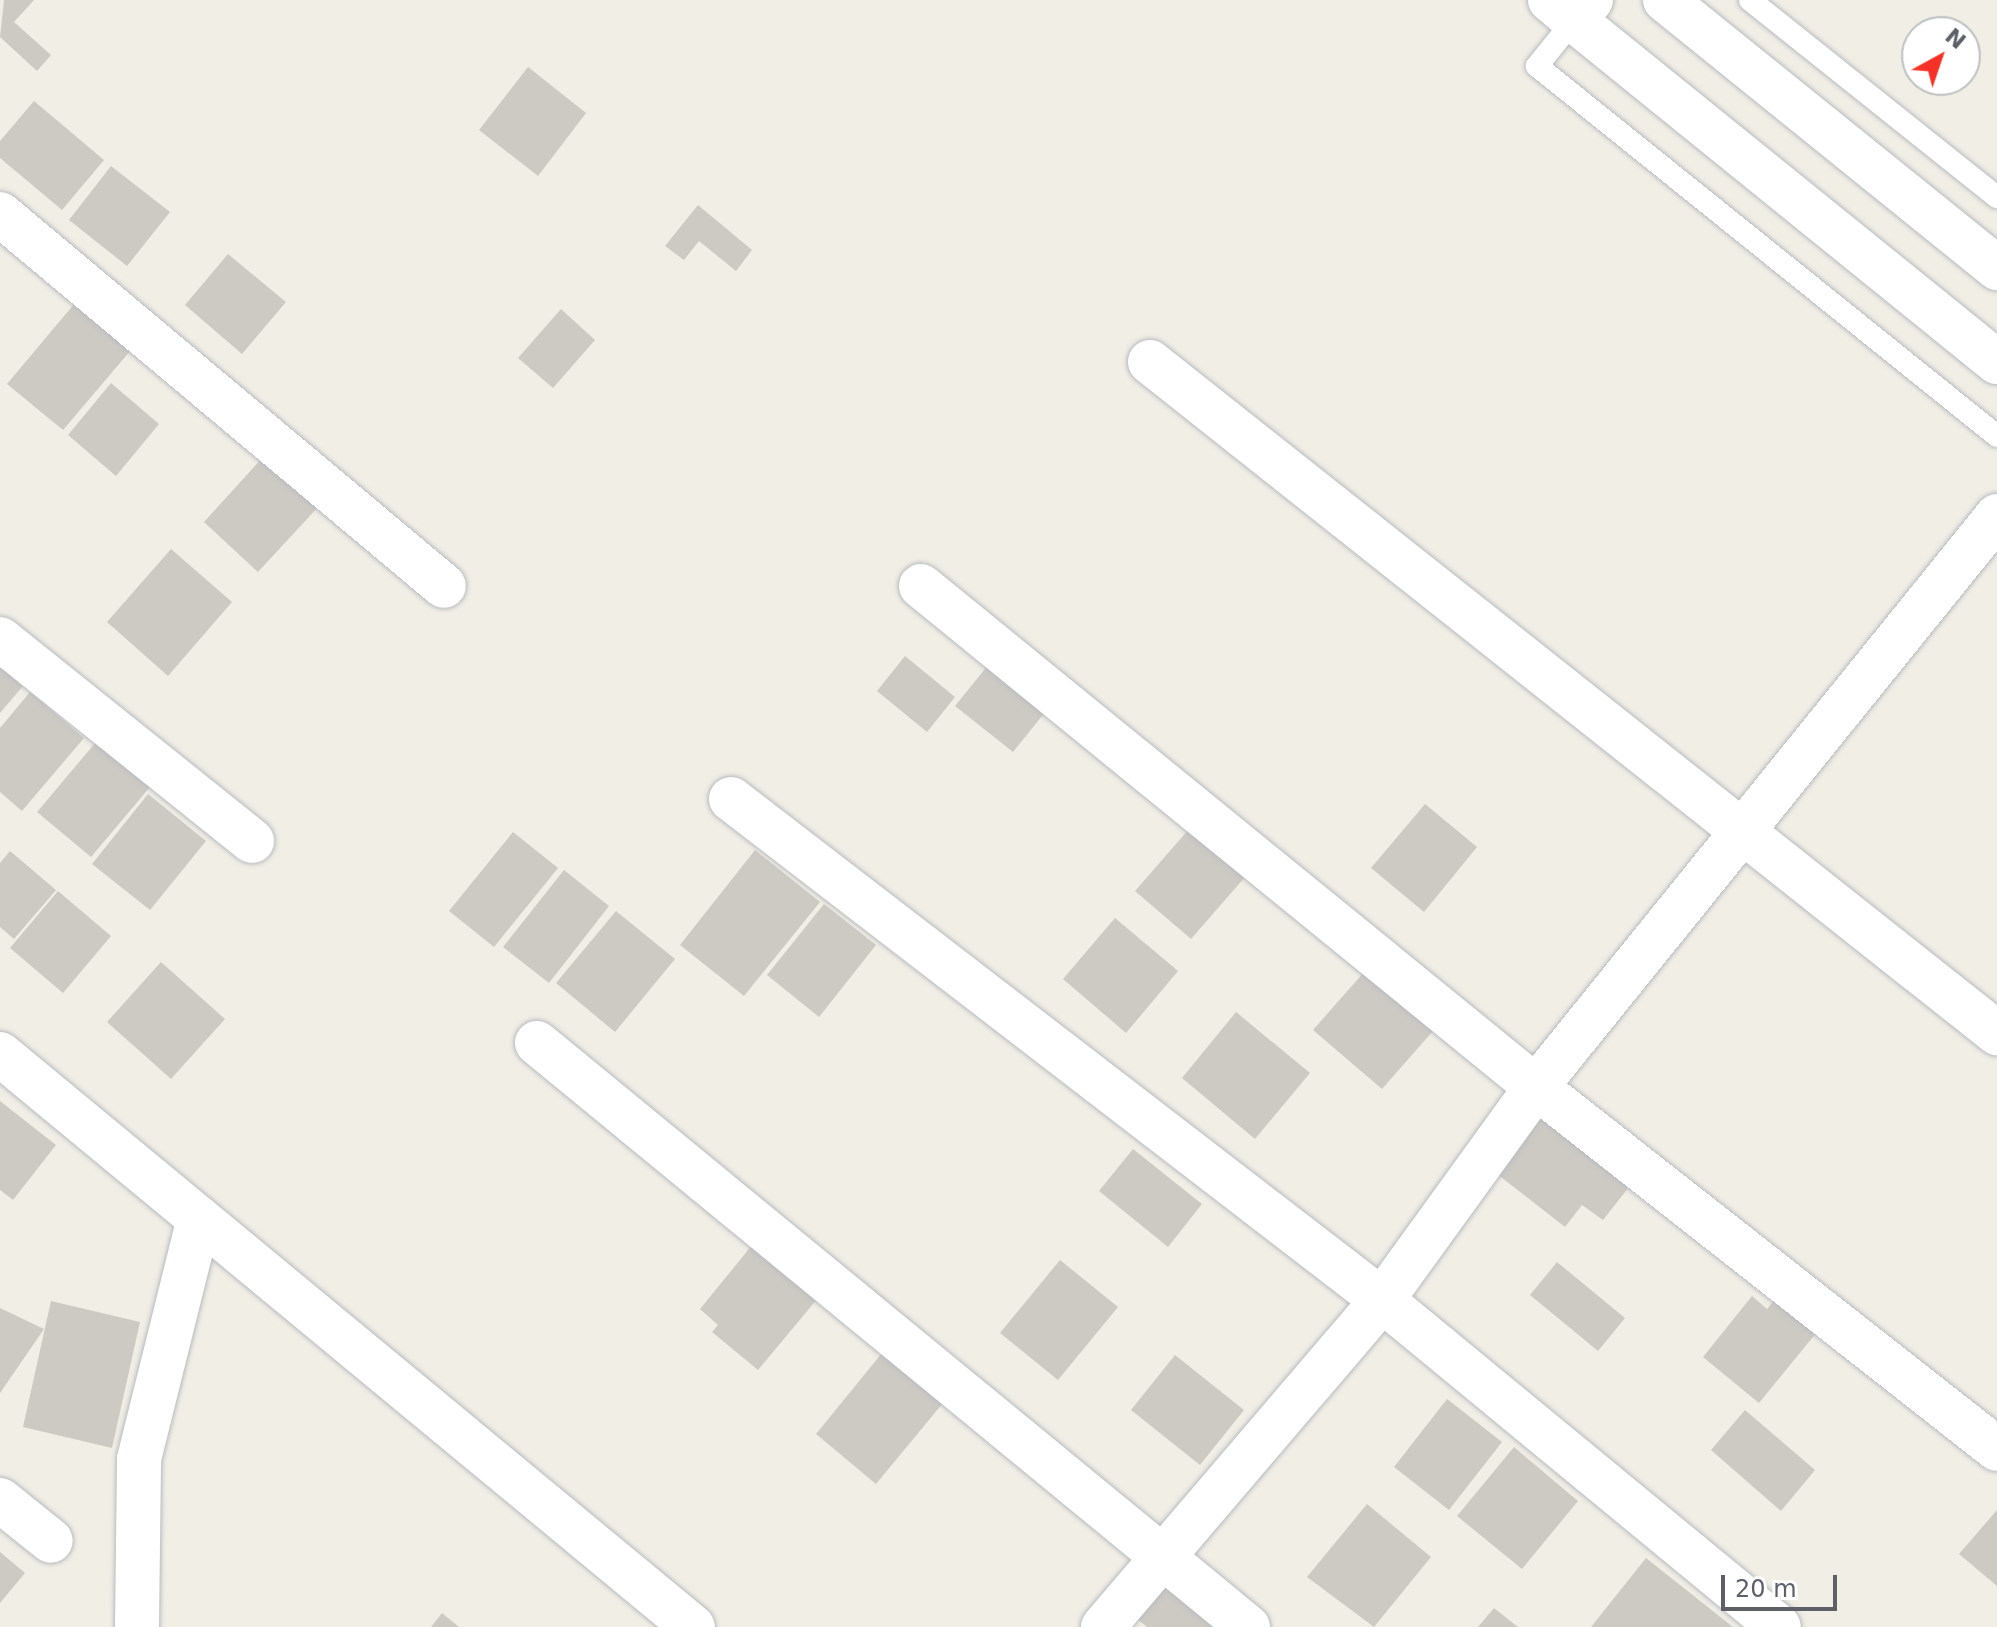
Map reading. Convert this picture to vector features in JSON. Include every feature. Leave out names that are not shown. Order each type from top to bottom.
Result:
[{"type":"street","points":[[1665,0],[1997,268]]},
{"type":"street","points":[[1572,7],[1997,362]]},
{"type":"street","points":[[0,214],[444,586]]},
{"type":"street","points":[[1150,362],[1997,1033]]},
{"type":"street","points":[[1103,1627],[1159,1557],[1382,1300],[1536,1087],[1997,516]]},
{"type":"street","points":[[921,586],[1536,1087],[1997,1449]]},
{"type":"street","points":[[0,639],[252,841]]},
{"type":"street","points":[[731,799],[1382,1300],[1779,1627]]},
{"type":"street","points":[[537,1043],[1248,1627]]},
{"type":"street","points":[[0,1054],[693,1627]]},
{"type":"street","points":[[137,1627],[139,1459],[199,1218]]},
{"type":"street","points":[[0,1500],[51,1541]]},
{"type":"lane","points":[[1750,0],[1997,197]]},
{"type":"lane","points":[[1572,7],[1537,66],[1997,436]]},
{"type":"building","points":[[4,0],[34,0],[14,22],[51,55],[37,71],[0,37]]},
{"type":"building","points":[[528,67],[586,113],[538,176],[479,130]]},
{"type":"building","points":[[34,101],[104,160],[62,210],[0,158],[0,141]]},
{"type":"building","points":[[111,166],[170,212],[127,266],[69,220]]},
{"type":"building","points":[[698,205],[752,250],[736,271],[699,241],[684,260],[665,246]]},
{"type":"building","points":[[228,254],[286,302],[242,354],[185,305]]},
{"type":"building","points":[[75,303],[131,350],[63,430],[7,384]]},
{"type":"building","points":[[561,309],[595,340],[553,388],[518,358]]},
{"type":"building","points":[[111,383],[159,424],[116,476],[68,435]]},
{"type":"building","points":[[264,456],[319,506],[258,572],[204,522]]},
{"type":"building","points":[[171,549],[232,602],[168,676],[107,622]]},
{"type":"building","points":[[905,656],[955,697],[927,732],[877,691]]},
{"type":"building","points":[[993,659],[1051,705],[1013,752],[955,706]]},
{"type":"building","points":[[0,666],[23,686],[0,713]]},
{"type":"building","points":[[30,692],[84,738],[22,811],[0,792],[0,728]]},
{"type":"building","points":[[96,742],[150,787],[91,857],[37,812]]},
{"type":"building","points":[[148,794],[206,841],[150,910],[92,864]]},
{"type":"building","points":[[1425,804],[1477,847],[1424,912],[1371,868]]},
{"type":"building","points":[[1189,829],[1245,877],[1191,939],[1135,891]]},
{"type":"building","points":[[513,832],[558,868],[494,947],[449,911]]},
{"type":"building","points":[[755,850],[820,902],[744,996],[680,945]]},
{"type":"building","points":[[10,851],[56,890],[14,939],[0,927],[0,863]]},
{"type":"building","points":[[564,870],[609,906],[549,983],[503,947]]},
{"type":"building","points":[[58,891],[111,936],[63,993],[10,948]]},
{"type":"building","points":[[824,904],[876,945],[819,1017],[767,975]]},
{"type":"building","points":[[616,911],[675,959],[615,1032],[556,983]]},
{"type":"building","points":[[1115,918],[1178,971],[1126,1033],[1063,979]]},
{"type":"building","points":[[161,962],[225,1019],[171,1079],[107,1022]]},
{"type":"building","points":[[1372,963],[1440,1023],[1382,1089],[1313,1030]]},
{"type":"building","points":[[1236,1012],[1310,1073],[1255,1139],[1182,1078]]},
{"type":"building","points":[[0,1101],[56,1145],[13,1200],[0,1190]]},
{"type":"building","points":[[1552,1104],[1640,1173],[1603,1220],[1582,1205],[1565,1227],[1497,1174]]},
{"type":"building","points":[[1133,1149],[1202,1204],[1168,1247],[1099,1191]]},
{"type":"building","points":[[753,1244],[818,1298],[758,1370],[712,1332],[718,1325],[700,1309]]},
{"type":"building","points":[[1060,1260],[1118,1307],[1058,1380],[1000,1333]]},
{"type":"building","points":[[1557,1262],[1625,1318],[1598,1351],[1530,1295]]},
{"type":"building","points":[[1785,1287],[1826,1321],[1759,1403],[1703,1357],[1752,1296],[1767,1309]]},
{"type":"building","points":[[51,1301],[140,1322],[112,1448],[23,1427]]},
{"type":"building","points":[[0,1308],[44,1329],[0,1393]]},
{"type":"building","points":[[882,1353],[943,1403],[876,1484],[816,1434]]},
{"type":"building","points":[[1175,1355],[1244,1410],[1200,1465],[1131,1410]]},
{"type":"building","points":[[1447,1399],[1502,1442],[1449,1510],[1394,1467]]},
{"type":"building","points":[[1745,1410],[1815,1470],[1781,1511],[1711,1450]]},
{"type":"building","points":[[1514,1447],[1578,1501],[1522,1569],[1457,1516]]},
{"type":"building","points":[[1367,1504],[1431,1557],[1374,1627],[1307,1577]]},
{"type":"building","points":[[1997,1510],[1997,1586],[1959,1554]]},
{"type":"building","points":[[0,1552],[25,1573],[0,1603]]},
{"type":"building","points":[[1646,1558],[1733,1627],[1591,1627]]},
{"type":"building","points":[[1167,1578],[1227,1627],[1147,1627],[1135,1617]]},
{"type":"building","points":[[1494,1608],[1518,1627],[1478,1627]]},
{"type":"building","points":[[442,1613],[459,1627],[431,1627]]}]
